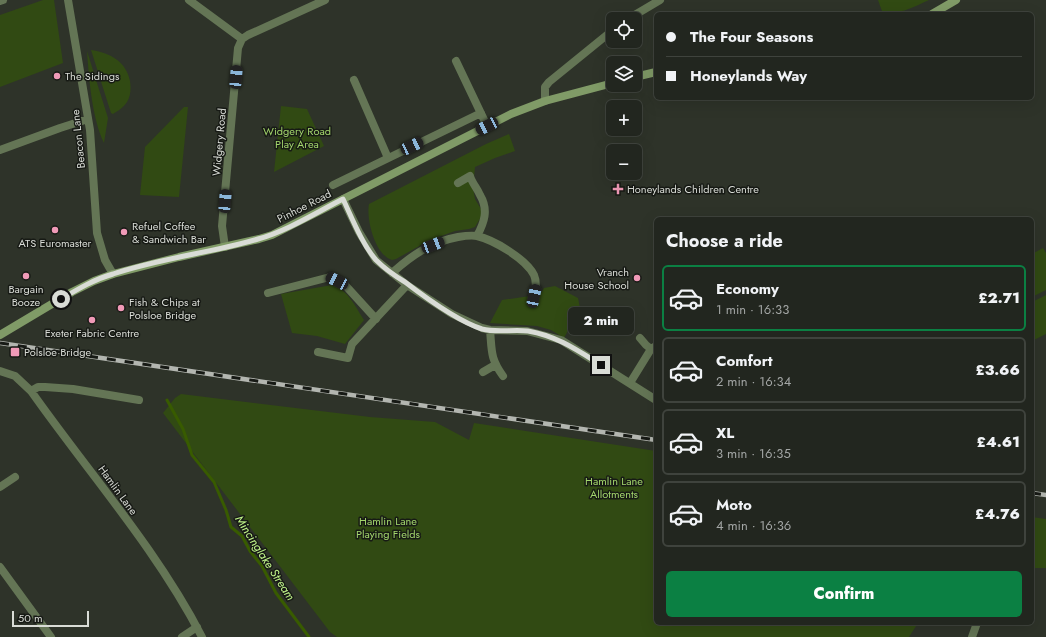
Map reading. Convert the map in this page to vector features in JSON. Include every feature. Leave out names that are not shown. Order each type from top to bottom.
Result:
[{"type":"main road","points":[[935,12],[956,0]]},
{"type":"main road","points":[[642,75],[654,72]]},
{"type":"main road","name":"Pinhoe Road","points":[[0,335],[72,292],[113,274],[272,235],[511,114],[545,101],[606,85]]},
{"type":"street","name":"Beacon Lane","points":[[68,0],[88,119],[97,233],[103,253],[113,274]]},
{"type":"street","points":[[189,0],[242,40],[258,30],[325,0]]},
{"type":"street","points":[[640,12],[660,0]]},
{"type":"street","points":[[545,101],[545,87],[549,82],[606,36]]},
{"type":"street","name":"Widgery Road","points":[[225,246],[222,226],[238,48],[242,40]]},
{"type":"street","points":[[456,61],[487,126]]},
{"type":"street","points":[[354,80],[388,158]]},
{"type":"street","points":[[333,185],[481,113]]},
{"type":"street","points":[[0,150],[88,119]]},
{"type":"street","points":[[458,183],[470,176],[481,196],[484,205],[484,223],[477,236]]},
{"type":"street","points":[[343,199],[376,260],[408,285],[452,314],[475,326],[490,330],[527,331],[561,340],[654,399]]},
{"type":"street","points":[[392,273],[413,255],[433,245],[459,237],[477,236],[509,252],[525,263],[534,276],[537,286],[534,296]]},
{"type":"street","points":[[268,293],[330,277],[345,285],[376,319]]},
{"type":"street","points":[[318,352],[348,358],[352,344],[408,285]]},
{"type":"street","points":[[490,330],[495,365],[503,376]]},
{"type":"street","points":[[630,383],[654,347],[646,345],[640,338]]},
{"type":"street","points":[[483,372],[495,365]]},
{"type":"street","name":"Hamlin Lane","points":[[0,370],[15,376],[31,391],[141,540],[181,598],[202,637]]},
{"type":"street","points":[[31,391],[38,387],[73,389],[139,400]]},
{"type":"street","points":[[0,488],[15,477]]},
{"type":"street","points":[[0,567],[51,637]]},
{"type":"street","points":[[972,637],[976,625]]},
{"type":"street","points":[[182,637],[197,627]]},
{"type":"green space","points":[[43,0],[54,0],[63,63],[0,87],[0,15]]},
{"type":"green space","points":[[878,0],[929,0],[912,8],[901,11],[882,12]]},
{"type":"green space","points":[[91,50],[105,53],[116,59],[125,68],[128,74],[131,86],[129,97],[124,106],[113,114],[111,113]]},
{"type":"green space","points":[[87,51],[108,118],[104,143],[94,110]]},
{"type":"green space","name":"Widgery Road Play Area","points":[[281,106],[307,109],[324,146],[274,172]]},
{"type":"green space","points":[[184,107],[188,107],[179,197],[140,195],[145,147]]},
{"type":"green space","points":[[509,134],[515,151],[475,167],[473,188],[475,199],[481,209],[481,217],[475,227],[455,231],[430,240],[396,259],[392,260],[386,257],[376,244],[370,227],[368,211],[369,204],[486,144]]},
{"type":"green space","points":[[1043,248],[1046,253],[1046,290],[1034,296],[1034,253]]},
{"type":"green space","points":[[332,285],[338,287],[347,295],[364,320],[345,344],[317,336],[292,333],[281,294]]},
{"type":"green space","points":[[555,286],[578,298],[580,308],[564,338],[551,330],[537,326],[490,323],[502,300],[530,296],[538,298],[544,288]]},
{"type":"green space","points":[[1046,295],[1046,334],[1034,340],[1034,301]]},
{"type":"green space","name":"Hamlin Lane Playing Fields","points":[[181,394],[370,417],[435,422],[469,440],[474,423],[654,451],[654,625],[917,625],[909,637],[337,637],[330,632],[163,413],[175,398]]},
{"type":"green space","points":[[1034,517],[1046,519],[1046,568],[1034,568]]},
{"type":"waterway","name":"Mincinglake Stream","points":[[167,400],[183,429],[192,455],[214,482],[226,510],[231,527],[242,536],[250,551],[262,566],[276,593],[309,637]]},
{"type":"railway","points":[[0,343],[654,440]]},
{"type":"railway","points":[[1034,493],[1046,495]]},
{"type":"place","name":"The Sidings","points":[[57,76]]},
{"type":"place","name":"Honeylands Children Centre","points":[[618,189]]},
{"type":"place","name":"ATS Euromaster","points":[[55,230]]},
{"type":"place","name":"Refuel Coffee & Sandwich Bar","points":[[124,232]]},
{"type":"place","name":"Bargain Booze","points":[[26,276]]},
{"type":"place","name":"Vranch House School","points":[[637,278]]},
{"type":"place","name":"Fish & Chips at Polsloe Bridge","points":[[121,308]]},
{"type":"place","name":"Exeter Fabric Centre","points":[[92,320]]},
{"type":"place","name":"Polsloe Bridge","points":[[15,352]]},
{"type":"route","points":[[61,299],[72,292],[113,274],[148,264],[203,253],[225,246],[272,235],[343,199],[359,232],[376,260],[426,298],[475,326],[490,330],[527,331],[561,340],[601,365]]},
{"type":"park label","name":"Hamlin Lane Allotments","points":[[614,487]]}]
